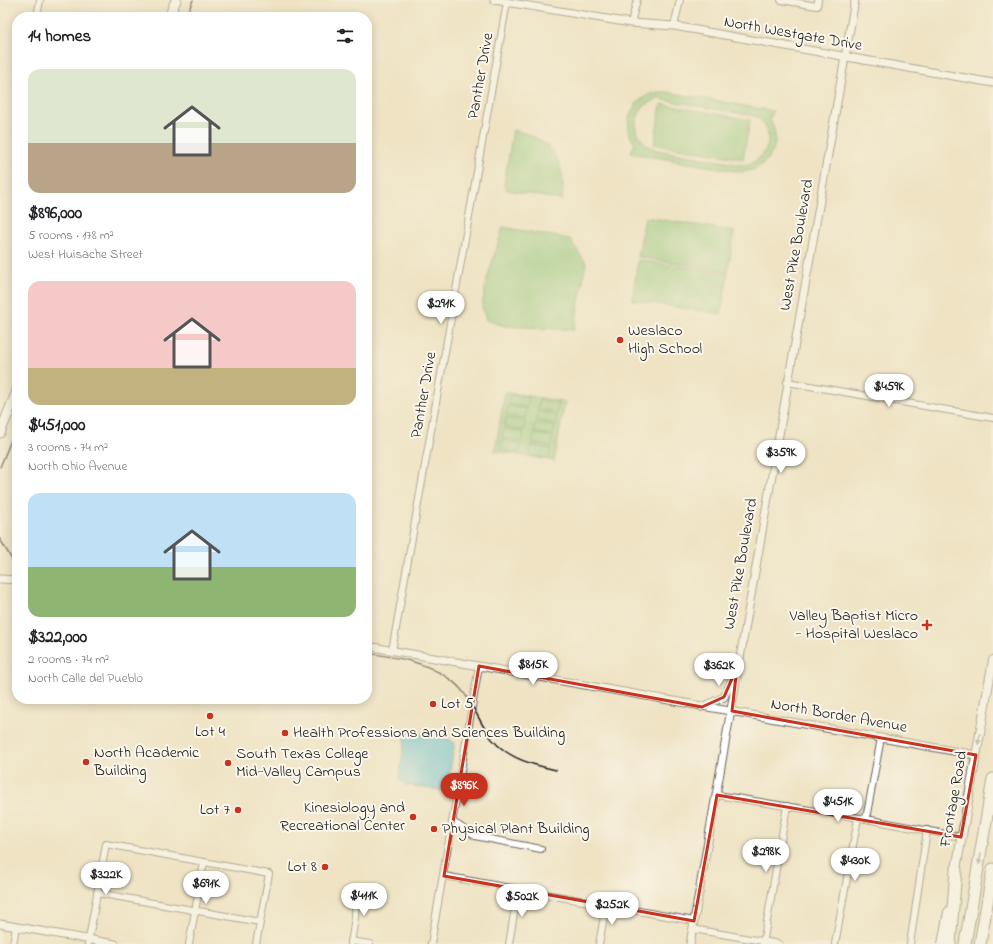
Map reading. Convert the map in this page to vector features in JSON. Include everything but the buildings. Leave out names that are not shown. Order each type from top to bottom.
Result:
[{"type":"highway","points":[[965,944],[993,779]]},
{"type":"highway","points":[[980,944],[993,869]]},
{"type":"highway","points":[[950,944],[956,870]]},
{"type":"main road","points":[[171,12],[176,0]]},
{"type":"main road","points":[[1,429],[12,403]]},
{"type":"main road","name":"Frontage Road","points":[[942,944],[993,660]]},
{"type":"street","points":[[38,12],[40,0]]},
{"type":"street","name":"North Westgate Drive","points":[[494,0],[632,23],[674,26],[844,58],[993,83]]},
{"type":"street","points":[[632,23],[636,0]]},
{"type":"street","points":[[674,26],[680,0]]},
{"type":"street","points":[[781,0],[817,6],[818,0]]},
{"type":"street","name":"West Pike Boulevard","points":[[690,944],[732,711],[737,667],[855,0]]},
{"type":"street","name":"Panther Drive","points":[[392,651],[507,2]]},
{"type":"street","points":[[787,382],[993,418]]},
{"type":"street","points":[[0,579],[12,580]]},
{"type":"street","name":"North Border Avenue","points":[[372,647],[976,755]]},
{"type":"street","points":[[431,944],[444,876],[479,666]]},
{"type":"street","points":[[702,707],[724,697],[737,667]]},
{"type":"street","points":[[866,819],[881,738]]},
{"type":"street","points":[[717,795],[866,819],[961,837]]},
{"type":"street","points":[[763,943],[787,806]]},
{"type":"street","points":[[835,944],[858,818]]},
{"type":"street","points":[[453,822],[475,836],[541,849]]},
{"type":"street","points":[[910,944],[927,830]]},
{"type":"street","points":[[89,942],[106,844],[270,874],[256,944]]},
{"type":"street","points":[[189,944],[204,862]]},
{"type":"street","points":[[444,876],[694,920]]},
{"type":"street","points":[[509,944],[518,889]]},
{"type":"street","points":[[356,892],[355,917],[351,943],[370,944]]},
{"type":"street","points":[[98,893],[196,909],[260,922]]},
{"type":"street","points":[[599,944],[606,905]]},
{"type":"street","points":[[0,924],[89,942],[115,944]]},
{"type":"street","points":[[12,944],[16,927]]},
{"type":"street","points":[[693,929],[763,943],[779,944]]},
{"type":"highlighted area","points":[[479,666],[702,707],[724,697],[737,667],[732,711],[976,755],[961,837],[717,795],[694,921],[444,876]]},
{"type":"green space","points":[[657,92],[667,92],[773,111],[771,118],[768,117],[773,126],[775,135],[775,144],[772,152],[767,160],[760,166],[752,170],[742,172],[631,153],[633,146],[636,146],[631,138],[629,130],[631,113],[640,100]],"holes":[[[658,99],[755,116],[762,122],[766,129],[768,137],[767,145],[759,158],[751,163],[742,165],[657,150],[646,145],[636,132],[636,120],[643,106]]]},
{"type":"green space","points":[[661,104],[750,120],[743,159],[654,144]]},
{"type":"green space","points":[[513,130],[538,139],[554,153],[562,173],[562,200],[507,190],[504,185]]},
{"type":"green space","points":[[645,217],[734,231],[728,272],[638,257]]},
{"type":"green space","points":[[503,227],[570,239],[586,263],[574,330],[504,326],[486,320],[482,307],[487,279]]},
{"type":"green space","points":[[638,260],[728,274],[721,314],[632,300]]},
{"type":"green space","points":[[505,392],[565,402],[554,461],[495,451]]},
{"type":"green space","points":[[510,395],[529,398],[527,407],[508,404]]},
{"type":"green space","points":[[539,400],[559,403],[557,412],[538,409]]},
{"type":"green space","points":[[508,406],[527,409],[525,418],[506,415]]},
{"type":"green space","points":[[538,411],[557,415],[555,424],[536,420]]},
{"type":"green space","points":[[506,418],[525,421],[524,430],[504,427]]},
{"type":"green space","points":[[536,423],[555,426],[553,435],[534,432]]},
{"type":"green space","points":[[504,429],[523,432],[522,441],[502,438]]},
{"type":"green space","points":[[534,434],[553,437],[551,447],[532,443]]},
{"type":"green space","points":[[502,440],[521,444],[519,453],[500,449]]},
{"type":"green space","points":[[531,446],[551,449],[549,458],[530,455]]},
{"type":"water","points":[[411,731],[450,740],[455,743],[446,791],[406,785],[399,779],[405,738]]},
{"type":"railway","points":[[188,12],[193,0]]},
{"type":"railway","points":[[0,467],[12,438]]},
{"type":"railway","points":[[0,539],[12,559]]},
{"type":"railway","points":[[372,654],[409,661],[429,667],[439,672],[460,688],[470,701],[485,729],[498,746],[525,762],[556,770]]},
{"type":"place","name":"Weslaco High School","points":[[620,340]]},
{"type":"place","name":"Valley Baptist Micro - Hospital Weslaco","points":[[927,625]]},
{"type":"place","name":"Lot 5","points":[[433,704]]},
{"type":"place","name":"Lot 4","points":[[210,716]]},
{"type":"place","name":"Health Professions and Sciences Building","points":[[285,733]]},
{"type":"place","name":"North Academic Building","points":[[86,762]]},
{"type":"place","name":"South Texas College Mid-Valley Campus","points":[[228,763]]},
{"type":"place","name":"Lot 7","points":[[238,810]]},
{"type":"place","name":"Kinesiology and Recreational Center","points":[[413,817]]},
{"type":"place","name":"Physical Plant Building","points":[[434,829]]},
{"type":"place","name":"Lot 8","points":[[325,867]]}]
